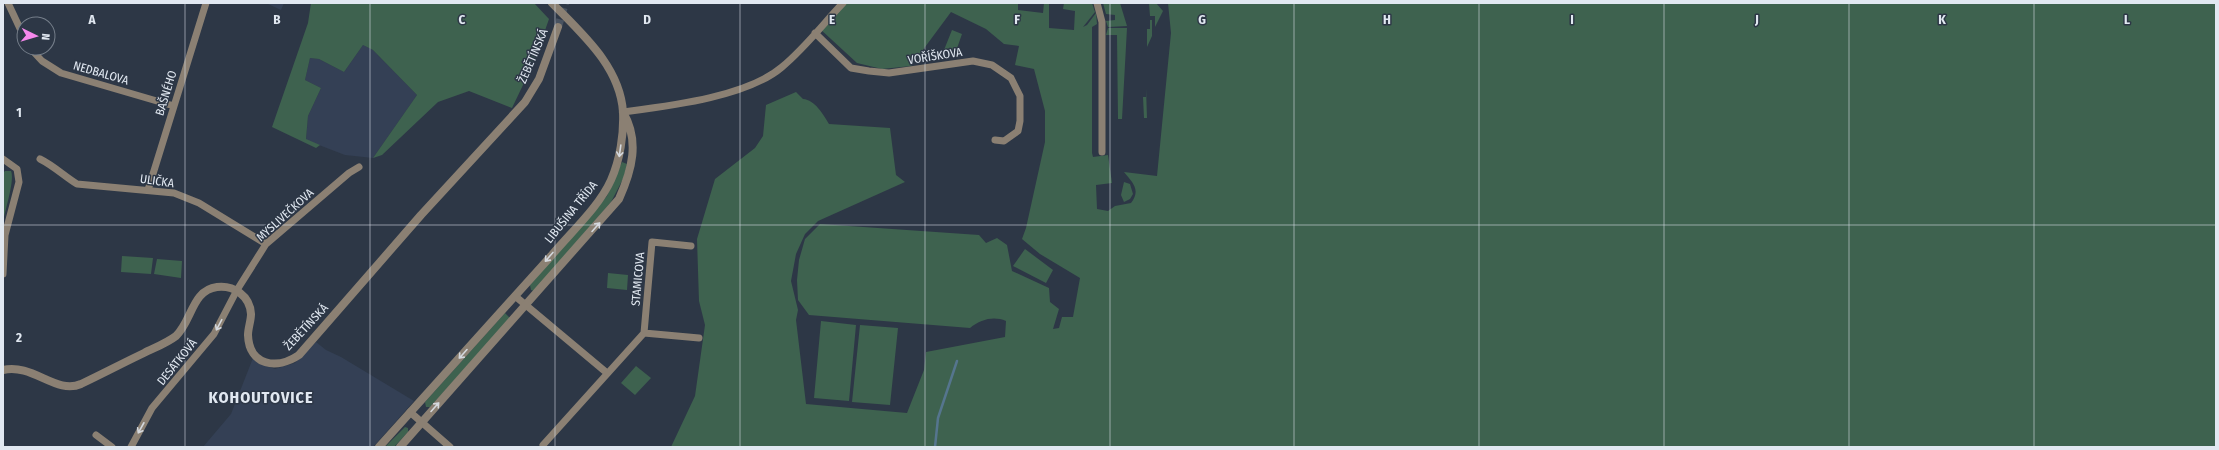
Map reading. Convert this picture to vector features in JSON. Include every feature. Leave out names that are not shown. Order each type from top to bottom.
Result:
[{"type":"street","points":[[8,3],[16,20]]},
{"type":"street","name":"BAŠNÉHO","points":[[148,190],[206,3]]},
{"type":"street","points":[[400,447],[619,199],[630,171],[633,141],[629,122],[623,112],[615,84],[603,60],[593,46],[552,3]]},
{"type":"street","points":[[623,112],[731,93],[755,84],[782,67],[843,3]]},
{"type":"street","points":[[1097,3],[1102,22],[1102,152]]},
{"type":"street","name":"ŽEBĚTÍNSKÁ","points":[[237,290],[249,303],[251,313],[248,335],[251,347],[258,357],[266,363],[274,365],[288,363],[299,355],[421,215],[525,102],[539,79],[558,26]]},
{"type":"street","name":"VOŘÍŠKOVA","points":[[815,33],[851,68],[896,73],[973,61],[992,65],[1011,78],[1020,96],[1020,121],[1018,131],[1012,137],[1004,141],[995,140]]},
{"type":"street","name":"NEDBALOVA","points":[[37,56],[42,61],[61,73],[174,106]]},
{"type":"street","name":"LIBUŠINA TŘÍDA","points":[[379,447],[598,201],[611,181],[619,155],[623,112]]},
{"type":"street","points":[[3,159],[17,169],[19,182],[5,235],[3,274]]},
{"type":"street","name":"ULIČKA","points":[[40,159],[59,169],[66,177],[77,184],[174,193],[199,202],[266,244]]},
{"type":"street","name":"MYSLIVEČKOVA","points":[[237,290],[266,244],[349,173],[359,167]]},
{"type":"street","name":"STAMICOVA","points":[[644,333],[652,242],[691,246]]},
{"type":"street","points":[[3,370],[12,368],[24,370],[60,386],[79,385],[176,336],[184,327],[195,302],[204,292],[216,287],[226,286],[237,290]]},
{"type":"street","name":"DESÁTKOVÁ","points":[[131,447],[152,408],[214,334],[237,290]]},
{"type":"street","points":[[515,296],[607,373]]},
{"type":"street","points":[[543,445],[644,333],[698,338]]},
{"type":"street","points":[[410,412],[450,447]]},
{"type":"street","points":[[96,435],[112,447]]},
{"type":"shaded area","points":[[266,3],[284,3],[281,10]]},
{"type":"shaded area","points":[[363,45],[373,50],[417,95],[373,158],[345,155],[306,140],[308,116],[321,88],[305,80],[310,58],[319,59],[344,72]]},
{"type":"shaded area","points":[[316,342],[326,350],[341,357],[414,401],[373,447],[203,447],[231,414],[253,358],[261,364],[275,369],[295,363]]},
{"type":"green space","points":[[311,3],[534,3],[549,19],[534,62],[512,108],[469,91],[438,102],[382,155],[373,158],[417,95],[373,50],[363,45],[344,72],[319,59],[310,58],[305,80],[321,88],[308,116],[306,139],[320,145],[316,148],[272,127],[308,23]]},
{"type":"green space","points":[[843,3],[1018,3],[1018,10],[1043,13],[1044,3],[1049,3],[1049,28],[1074,30],[1075,11],[1063,9],[1064,3],[1092,3],[1095,12],[1083,27],[1087,25],[1096,13],[1097,24],[1092,27],[1092,153],[1093,157],[1108,155],[1112,183],[1096,185],[1097,209],[1108,211],[1115,206],[1131,203],[1134,198],[1136,190],[1135,187],[1124,172],[1157,176],[1171,33],[1168,3],[2216,3],[2216,447],[671,447],[695,396],[705,325],[699,301],[697,239],[715,179],[755,148],[763,136],[766,105],[796,92],[803,99],[815,105],[829,124],[890,128],[896,175],[905,182],[818,221],[805,234],[796,254],[791,281],[798,310],[796,320],[806,404],[907,413],[924,370],[926,352],[1005,337],[1006,321],[1001,319],[988,319],[979,322],[970,328],[809,315],[798,300],[797,280],[799,260],[805,239],[820,224],[979,235],[986,243],[997,238],[1007,245],[1012,271],[1049,288],[1050,302],[1059,309],[1053,329],[1059,328],[1062,317],[1073,317],[1080,278],[1040,254],[1022,239],[1026,228],[1045,142],[1045,111],[1034,69],[1015,65],[1019,46],[1004,44],[986,29],[951,12],[911,66],[882,69],[857,63],[819,28]]},
{"type":"green space","points":[[1103,3],[1120,3],[1127,26],[1108,27],[1106,21],[1115,20],[1115,15],[1106,14]]},
{"type":"green space","points":[[1149,3],[1156,3],[1163,11],[1155,27],[1155,16],[1150,16]]},
{"type":"green space","points":[[1150,20],[1152,20],[1152,36],[1147,47],[1147,29],[1150,29]]},
{"type":"green space","points":[[1108,28],[1127,28],[1122,119],[1118,119],[1117,35],[1106,35]]},
{"type":"green space","points":[[952,30],[962,34],[955,54],[944,50]]},
{"type":"green space","points":[[1146,88],[1147,118],[1144,118],[1143,97],[1146,97]]},
{"type":"green space","points":[[622,162],[627,164],[624,177],[611,202],[534,291],[531,290],[530,285],[607,196]]},
{"type":"green space","points":[[5,171],[11,171],[12,181],[3,222],[3,173]]},
{"type":"green space","points":[[1124,182],[1130,184],[1133,194],[1130,199],[1124,202],[1121,195]]},
{"type":"green space","points":[[1025,249],[1053,270],[1046,283],[1013,266]]},
{"type":"green space","points":[[122,256],[153,258],[151,274],[121,272]]},
{"type":"green space","points":[[157,259],[182,261],[181,278],[154,274]]},
{"type":"green space","points":[[608,273],[628,275],[627,290],[607,288]]},
{"type":"green space","points":[[505,313],[510,318],[430,407],[426,407],[425,402]]},
{"type":"green space","points":[[821,321],[856,325],[849,401],[814,398]]},
{"type":"green space","points":[[860,325],[898,328],[890,405],[852,402]]},
{"type":"green space","points":[[636,366],[651,378],[635,395],[621,383]]},
{"type":"green space","points":[[405,427],[408,428],[408,432],[394,447],[385,447]]},
{"type":"waterway","points":[[935,447],[938,418],[957,361]]},
{"type":"tunnel","points":[[558,27],[565,3]]},
{"type":"district","name":"KOHOUTOVICE","points":[[261,397]]}]
